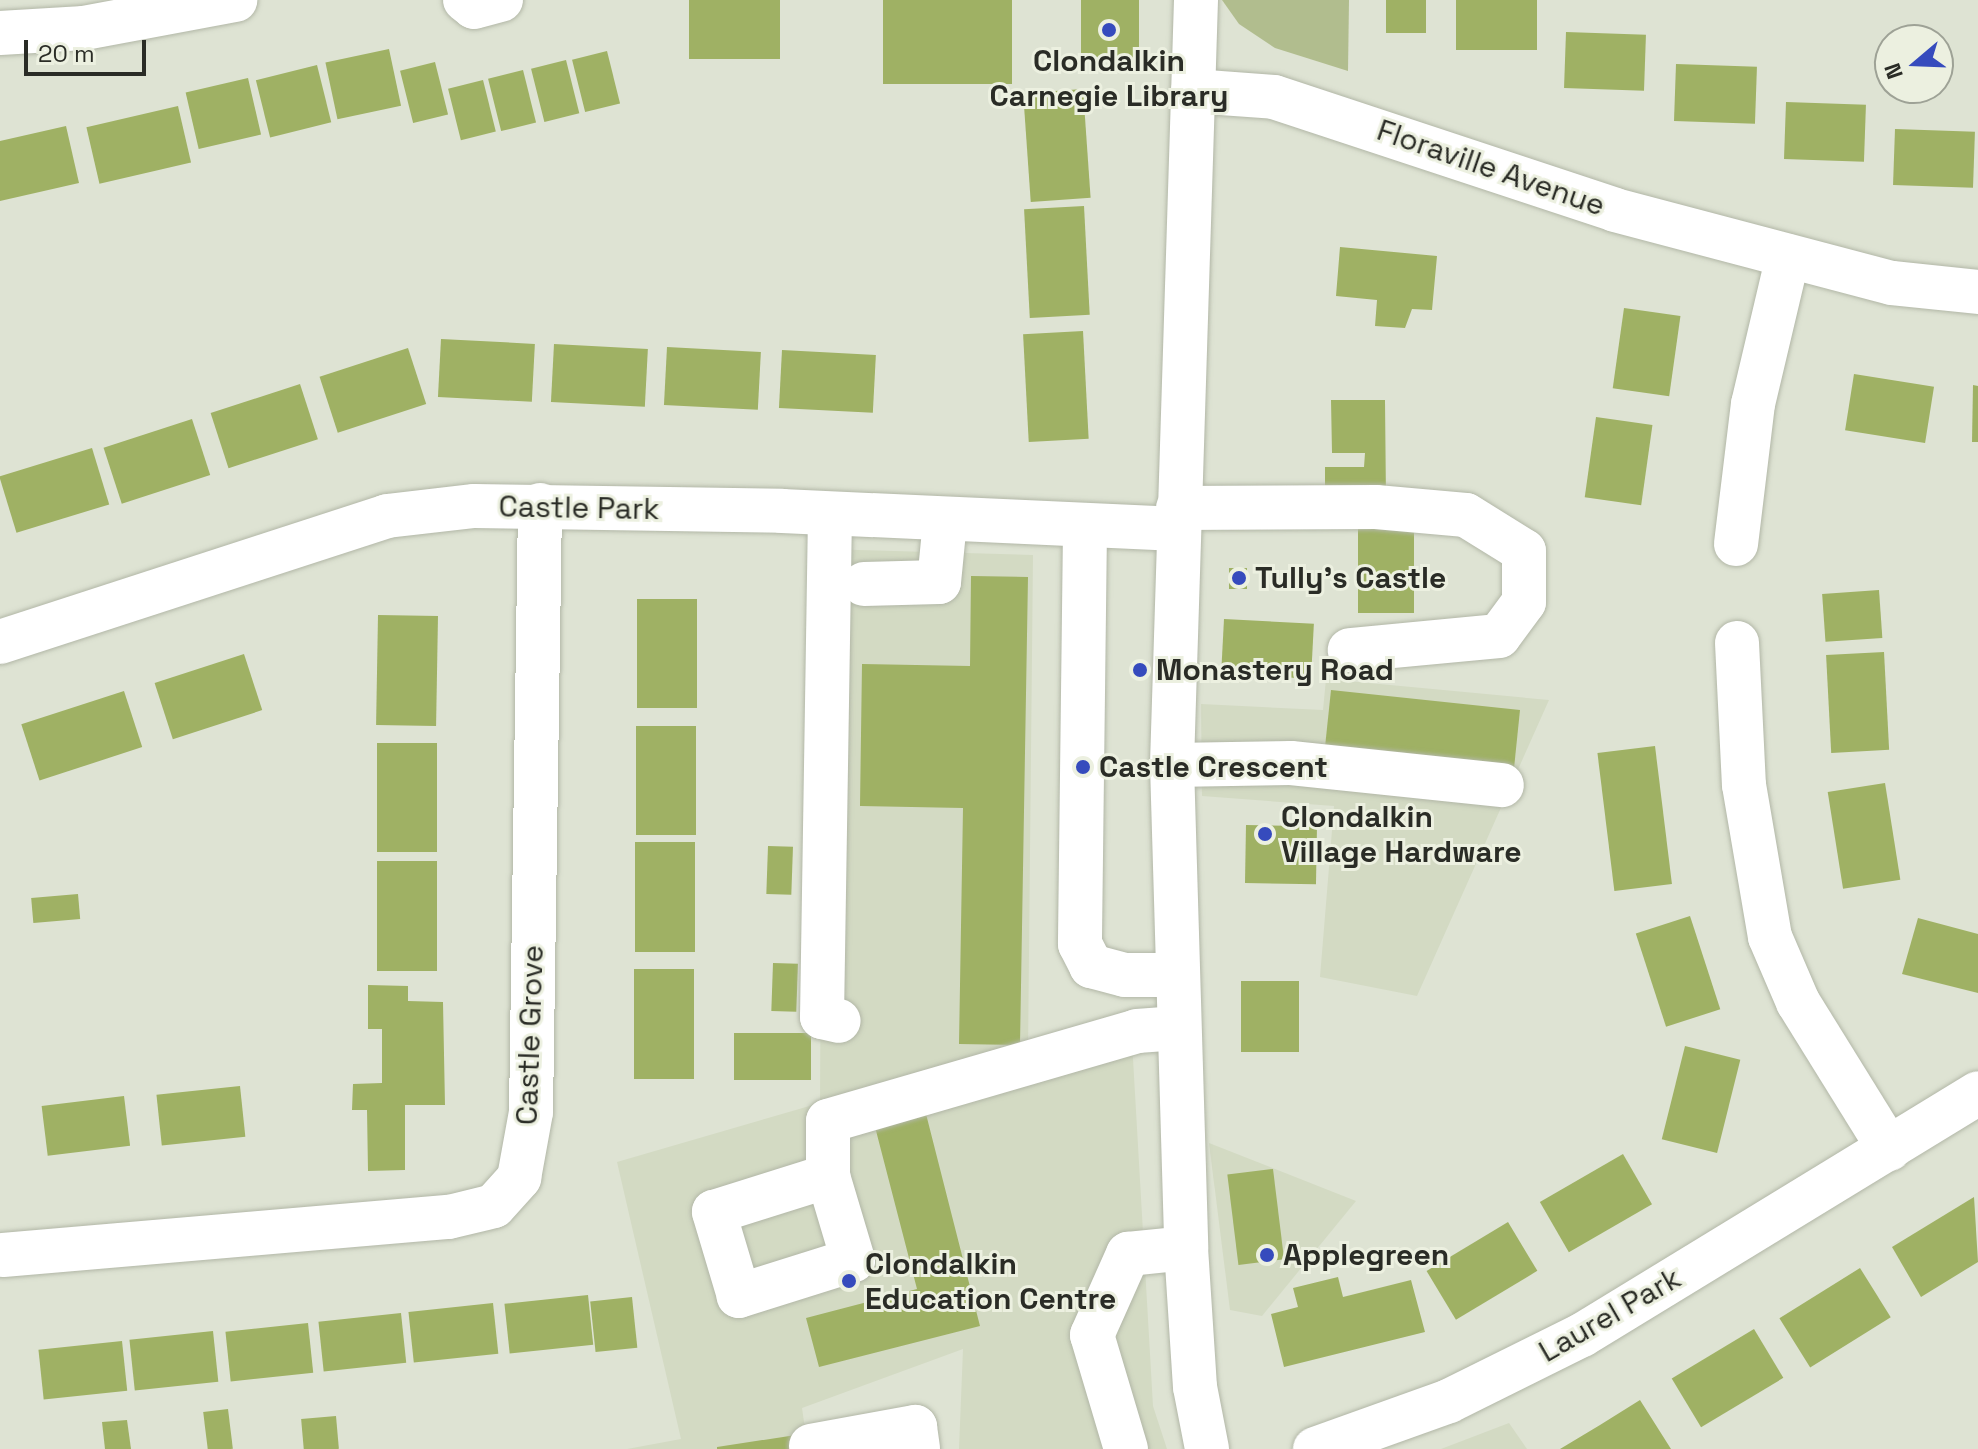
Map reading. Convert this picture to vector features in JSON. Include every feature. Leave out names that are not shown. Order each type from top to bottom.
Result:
[{"type":"street","points":[[0,33],[115,24],[235,0]]},
{"type":"street","points":[[465,0],[474,7],[501,0]]},
{"type":"street","points":[[1196,0],[1172,765],[1186,1248],[1195,1387],[1207,1449]]},
{"type":"street","name":"Floraville Avenue","points":[[1193,91],[1312,106],[1615,210],[1892,283],[1978,292]]},
{"type":"street","points":[[1736,544],[1753,404],[1788,256]]},
{"type":"street","name":"Castle Park","points":[[0,642],[387,516],[540,505],[830,514],[1085,529],[1178,518],[1376,507],[1466,515],[1524,551],[1524,602],[1499,636],[1350,650]]},
{"type":"street","name":"Castle Grove","points":[[3,1255],[449,1217],[494,1206],[519,1178],[531,1112],[540,505]]},
{"type":"street","points":[[830,514],[822,1017],[839,1021]]},
{"type":"street","points":[[864,584],[939,582],[945,521]]},
{"type":"street","points":[[1085,529],[1080,944],[1091,966],[1125,975],[1177,975]]},
{"type":"street","points":[[1737,643],[1744,785],[1770,937],[1798,1002],[1889,1149]]},
{"type":"street","points":[[1172,765],[1291,763],[1502,785]]},
{"type":"street","points":[[828,1176],[828,1121],[1137,1031],[1178,1028]]},
{"type":"street","name":"Laurel Park","points":[[1315,1449],[1369,1440],[1582,1335],[1978,1093]]},
{"type":"street","points":[[1126,1449],[1092,1335],[1128,1254],[1186,1248]]},
{"type":"street","points":[[811,1446],[915,1427],[918,1449]]},
{"type":"shaded area","points":[[823,549],[1033,555],[1028,1053],[1131,1024],[1153,1406],[1167,1449],[959,1449],[963,1349],[802,1408],[808,1449],[627,1449],[681,1439],[617,1162],[820,1103]]},
{"type":"shaded area","points":[[1326,679],[1549,700],[1417,996],[1320,977],[1334,806],[1202,796],[1201,704],[1323,710]]},
{"type":"shaded area","name":"Applegreen","points":[[1209,1143],[1356,1201],[1262,1316],[1230,1310]]},
{"type":"shaded area","points":[[1509,1423],[1527,1449],[1441,1449]]},
{"type":"green space","points":[[1222,0],[1349,0],[1348,71],[1275,48],[1239,24]]},
{"type":"building","points":[[689,0],[780,0],[780,59],[689,59]]},
{"type":"building","points":[[883,0],[1012,0],[1012,84],[883,84]]},
{"type":"building","name":"Clondalkin Carnegie Library","points":[[1081,0],[1139,0],[1139,59],[1081,59]]},
{"type":"building","points":[[1386,0],[1426,0],[1426,33],[1386,33]]},
{"type":"building","points":[[1456,0],[1537,0],[1537,50],[1456,50]]},
{"type":"building","points":[[1566,32],[1646,35],[1644,91],[1564,88]]},
{"type":"building","points":[[389,49],[401,106],[337,119],[325,63]]},
{"type":"building","points":[[607,51],[620,103],[585,112],[572,60]]},
{"type":"building","points":[[566,60],[579,113],[544,122],[531,69]]},
{"type":"building","points":[[435,62],[448,114],[413,123],[400,71]]},
{"type":"building","points":[[1676,64],[1757,67],[1755,124],[1674,121]]},
{"type":"building","points":[[317,65],[331,122],[270,137],[256,80]]},
{"type":"building","points":[[523,70],[536,122],[501,131],[488,79]]},
{"type":"building","points":[[248,78],[261,135],[199,149],[186,92]]},
{"type":"building","points":[[483,80],[496,131],[461,140],[448,89]]},
{"type":"building","points":[[1083,89],[1091,198],[1031,202],[1023,93]]},
{"type":"building","points":[[1786,102],[1866,105],[1864,162],[1784,159]]},
{"type":"building","points":[[178,106],[191,163],[99,184],[86,127]]},
{"type":"building","points":[[66,126],[79,183],[0,201],[0,141]]},
{"type":"building","points":[[1895,129],[1975,132],[1973,188],[1893,185]]},
{"type":"building","points":[[1084,206],[1090,315],[1030,318],[1024,209]]},
{"type":"building","points":[[1340,247],[1437,256],[1432,310],[1412,309],[1405,328],[1375,326],[1377,300],[1336,296]]},
{"type":"building","points":[[1624,308],[1680,316],[1669,396],[1613,388]]},
{"type":"building","points":[[1083,331],[1089,439],[1029,442],[1023,334]]},
{"type":"building","points":[[441,339],[535,344],[532,402],[438,397]]},
{"type":"building","points":[[554,344],[648,349],[645,407],[551,402]]},
{"type":"building","points":[[667,347],[761,352],[758,410],[664,405]]},
{"type":"building","points":[[408,348],[426,404],[338,433],[320,377]]},
{"type":"building","points":[[782,350],[876,355],[873,413],[779,408]]},
{"type":"building","points":[[1854,374],[1934,387],[1925,443],[1845,430]]},
{"type":"building","points":[[300,384],[318,439],[229,468],[211,413]]},
{"type":"building","points":[[1973,385],[1978,386],[1978,442],[1972,442]]},
{"type":"building","points":[[1331,400],[1385,400],[1386,501],[1325,501],[1325,467],[1364,467],[1365,453],[1332,453]]},
{"type":"building","points":[[1596,417],[1652,425],[1641,505],[1585,497]]},
{"type":"building","points":[[192,419],[210,475],[122,504],[104,448]]},
{"type":"building","points":[[92,448],[109,504],[16,533],[0,476]]},
{"type":"building","points":[[1358,522],[1414,522],[1414,613],[1358,613]]},
{"type":"building","name":"Tully's Castle","points":[[1229,568],[1247,568],[1247,589],[1229,589]]},
{"type":"building","points":[[971,576],[1028,577],[1020,1045],[959,1044],[963,808],[860,806],[862,664],[970,666]]},
{"type":"building","points":[[1879,590],[1882,638],[1825,642],[1822,594]]},
{"type":"building","points":[[637,599],[697,599],[697,708],[637,708]]},
{"type":"building","points":[[378,615],[438,616],[436,726],[376,725]]},
{"type":"building","points":[[1224,619],[1314,624],[1311,679],[1221,674]]},
{"type":"building","points":[[1884,652],[1889,750],[1831,753],[1826,655]]},
{"type":"building","points":[[244,654],[262,710],[173,739],[155,683]]},
{"type":"building","points":[[1331,690],[1520,710],[1513,778],[1325,747]]},
{"type":"building","points":[[124,691],[142,747],[40,780],[21,724]]},
{"type":"building","points":[[636,726],[696,726],[696,835],[636,835]]},
{"type":"building","points":[[377,743],[437,743],[437,852],[377,852]]},
{"type":"building","points":[[1655,746],[1672,884],[1614,891],[1597,753]]},
{"type":"building","points":[[1885,783],[1900,880],[1843,889],[1828,792]]},
{"type":"building","points":[[1246,825],[1317,826],[1316,884],[1245,883]]},
{"type":"building","points":[[635,842],[695,842],[695,952],[635,952]]},
{"type":"building","points":[[768,846],[793,847],[791,895],[766,894]]},
{"type":"building","points":[[377,861],[437,861],[437,971],[377,971]]},
{"type":"building","points":[[78,894],[80,919],[33,923],[31,898]]},
{"type":"building","points":[[1690,916],[1720,1009],[1666,1027],[1636,934]]},
{"type":"building","points":[[1918,918],[1978,934],[1978,993],[1902,974]]},
{"type":"building","points":[[773,963],[798,964],[796,1012],[771,1011]]},
{"type":"building","points":[[634,969],[694,969],[694,1079],[634,1079]]},
{"type":"building","points":[[1241,981],[1299,981],[1299,1052],[1241,1052]]},
{"type":"building","points":[[368,985],[408,986],[408,1001],[443,1002],[445,1105],[405,1105],[405,1170],[368,1171],[367,1110],[352,1110],[353,1084],[382,1083],[382,1029],[368,1029]]},
{"type":"building","points":[[734,1033],[811,1033],[811,1080],[734,1080]]},
{"type":"building","points":[[1685,1046],[1740,1060],[1717,1153],[1662,1139]]},
{"type":"building","points":[[240,1086],[245,1137],[162,1146],[156,1095]]},
{"type":"building","points":[[124,1096],[130,1146],[48,1156],[42,1106]]},
{"type":"building","points":[[925,1110],[980,1326],[819,1367],[806,1318],[917,1289],[874,1123]]},
{"type":"building","points":[[1623,1154],[1652,1204],[1569,1252],[1540,1202]]},
{"type":"building","points":[[1273,1169],[1284,1259],[1238,1265],[1227,1175]]},
{"type":"building","points":[[1974,1197],[1978,1262],[1921,1297],[1892,1247]]},
{"type":"building","points":[[1508,1222],[1537,1271],[1456,1320],[1427,1271]]},
{"type":"building","points":[[1860,1268],[1891,1317],[1810,1368],[1779,1318]]},
{"type":"building","points":[[1338,1277],[1343,1297],[1411,1280],[1425,1332],[1284,1367],[1271,1314],[1298,1307],[1293,1288]]},
{"type":"building","points":[[588,1295],[593,1345],[510,1354],[504,1304]]},
{"type":"building","points":[[632,1297],[637,1348],[596,1352],[590,1301]]},
{"type":"building","points":[[493,1303],[498,1354],[414,1363],[408,1312]]},
{"type":"building","points":[[401,1313],[406,1363],[324,1371],[318,1322]]},
{"type":"building","points":[[308,1323],[313,1373],[231,1381],[225,1332]]},
{"type":"building","points":[[1754,1329],[1783,1378],[1701,1427],[1672,1378]]},
{"type":"building","points":[[213,1331],[218,1382],[135,1391],[129,1340]]},
{"type":"building","points":[[122,1341],[127,1391],[44,1400],[38,1350]]},
{"type":"building","points":[[1640,1400],[1671,1449],[1560,1449],[1600,1425]]},
{"type":"building","points":[[228,1409],[233,1449],[208,1449],[203,1412]]},
{"type":"building","points":[[336,1416],[339,1449],[304,1449],[301,1419]]},
{"type":"building","points":[[127,1420],[131,1449],[105,1449],[102,1422]]},
{"type":"building","points":[[796,1435],[798,1449],[717,1449],[717,1447]]},
{"type":"place","name":"Clondalkin Carnegie Library","points":[[1109,30]]},
{"type":"place","name":"Tully's Castle","points":[[1239,578]]},
{"type":"place","name":"Monastery Road","points":[[1140,670]]},
{"type":"place","name":"Castle Crescent","points":[[1083,767]]},
{"type":"place","name":"Clondalkin Village Hardware","points":[[1265,834]]},
{"type":"place","name":"Applegreen","points":[[1267,1255]]},
{"type":"place","name":"Clondalkin Education Centre","points":[[849,1281]]}]
